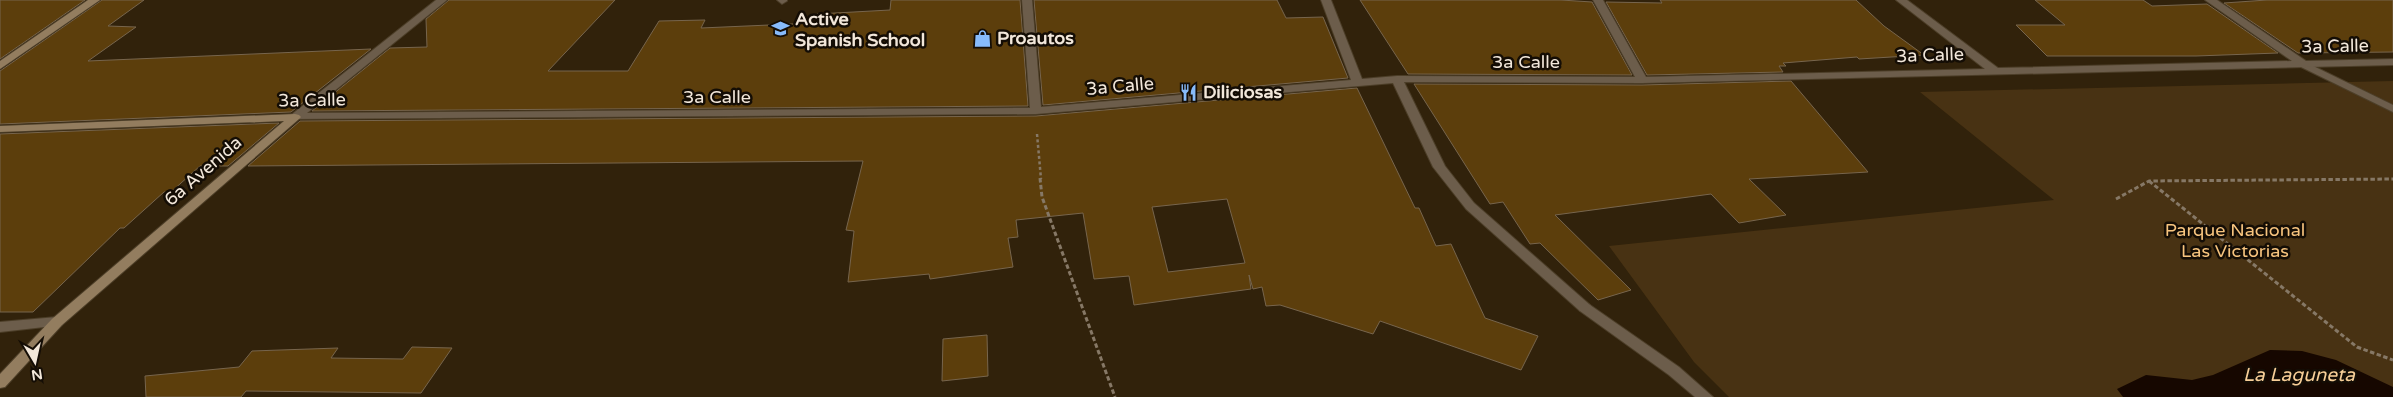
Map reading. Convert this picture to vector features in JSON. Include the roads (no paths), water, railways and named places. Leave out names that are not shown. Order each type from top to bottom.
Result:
[{"type":"street","points":[[0,66],[95,0]]},
{"type":"street","name":"6a Avenida","points":[[0,383],[57,322],[295,117],[442,0]]},
{"type":"street","points":[[1027,0],[1036,111]]},
{"type":"street","points":[[1326,0],[1358,83]]},
{"type":"street","points":[[1598,0],[1642,80]]},
{"type":"street","points":[[1901,0],[1994,70]]},
{"type":"street","points":[[2210,0],[2303,64],[2393,109]]},
{"type":"street","name":"3a Calle","points":[[1,130],[295,117],[1036,111],[1397,79],[1642,80],[1994,70],[2393,62]]},
{"type":"street","points":[[1397,79],[1439,166],[1470,206],[1585,308],[1674,371],[1705,397]]},
{"type":"street","points":[[0,327],[57,322]]},
{"type":"water","name":"La Laguneta","points":[[2270,350],[2302,351],[2336,360],[2393,387],[2393,397],[2123,397],[2117,389],[2146,375],[2192,380],[2213,375]]},
{"type":"place","name":"Active Spanish School","points":[[781,29]]},
{"type":"place","name":"Proautos","points":[[983,38]]},
{"type":"place","name":"Diliciosas","points":[[1189,92]]},
{"type":"park label","name":"Parque Nacional Las Victorias","points":[[2235,240]]}]
